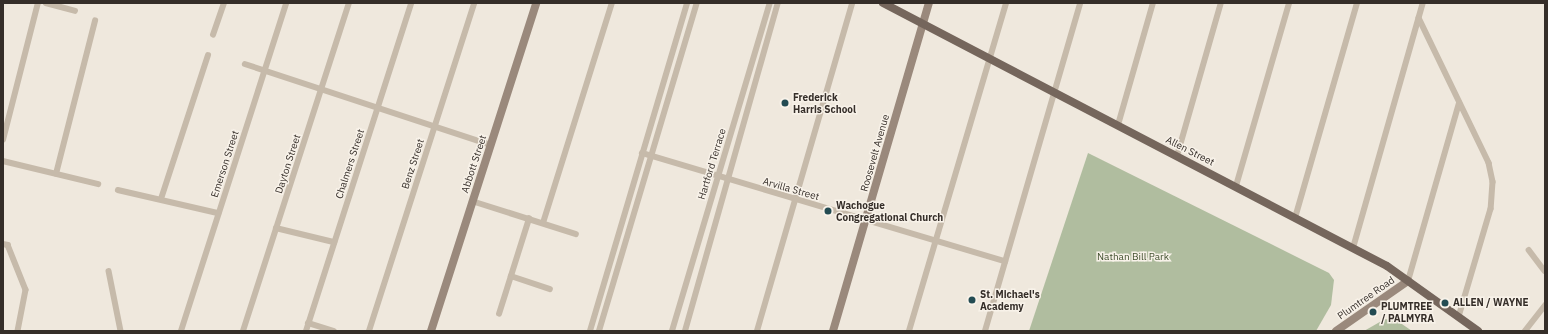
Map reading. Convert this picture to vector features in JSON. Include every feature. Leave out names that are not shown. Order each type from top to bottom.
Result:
[{"type":"main road","name":"Allen Street","points":[[883,3],[1353,248],[1408,281],[1478,331]]},
{"type":"street","points":[[3,140],[38,3]]},
{"type":"street","points":[[46,3],[75,11]]},
{"type":"street","points":[[214,35],[224,3]]},
{"type":"street","name":"Emerson Street","points":[[181,331],[286,3]]},
{"type":"street","name":"Dayton Street","points":[[243,331],[349,3]]},
{"type":"street","name":"Chalmers Street","points":[[306,331],[411,3]]},
{"type":"street","name":"Benz Street","points":[[369,331],[474,3]]},
{"type":"street","name":"Abbott Street","points":[[431,331],[536,3]]},
{"type":"street","points":[[543,223],[612,3]]},
{"type":"street","points":[[590,331],[687,3]]},
{"type":"street","points":[[599,331],[696,3]]},
{"type":"street","name":"Hartford Terrace","points":[[672,331],[770,3]]},
{"type":"street","name":"Hartford Terrace","points":[[685,331],[778,3]]},
{"type":"street","points":[[757,331],[852,3]]},
{"type":"street","name":"Roosevelt Avenue","points":[[833,331],[929,3]]},
{"type":"street","points":[[909,331],[1006,3]]},
{"type":"street","points":[[985,331],[1080,3]]},
{"type":"street","points":[[1118,125],[1153,3]]},
{"type":"street","points":[[1177,156],[1221,3]]},
{"type":"street","points":[[1236,186],[1289,3]]},
{"type":"street","points":[[1295,218],[1357,3]]},
{"type":"street","points":[[1353,248],[1423,3]]},
{"type":"street","points":[[1419,18],[1488,163],[1494,186],[1491,210],[1459,317]]},
{"type":"street","points":[[56,174],[95,21]]},
{"type":"street","points":[[677,37],[685,40]]},
{"type":"street","points":[[161,199],[208,55]]},
{"type":"street","points":[[245,64],[490,145]]},
{"type":"street","points":[[1408,281],[1459,103]]},
{"type":"street","name":"Arvilla Street","points":[[642,153],[727,180],[866,219],[1005,261]]},
{"type":"street","points":[[3,161],[98,184]]},
{"type":"street","points":[[118,190],[218,213]]},
{"type":"street","points":[[472,201],[576,234]]},
{"type":"street","points":[[499,314],[529,219]]},
{"type":"street","points":[[276,228],[334,242]]},
{"type":"street","points":[[618,235],[627,238]]},
{"type":"street","points":[[3,244],[8,245],[26,290],[18,331]]},
{"type":"street","points":[[1529,250],[1545,271]]},
{"type":"street","points":[[109,271],[121,331]]},
{"type":"street","points":[[511,276],[550,289]]},
{"type":"street","name":"Plumtree Road","points":[[1336,331],[1408,281]]},
{"type":"street","points":[[1525,331],[1545,305]]},
{"type":"street","points":[[595,314],[603,318]]},
{"type":"street","points":[[308,323],[334,331]]},
{"type":"green space","name":"Nathan Bill Park","points":[[1088,153],[1329,273],[1334,280],[1331,305],[1316,331],[1029,331]]},
{"type":"green space","points":[[1385,319],[1399,322],[1412,331],[1364,331]]},
{"type":"place","name":"Frederick Harris School","points":[[785,103]]},
{"type":"place","name":"Wachogue Congregational Church","points":[[828,211]]},
{"type":"place","name":"St. Michael's Academy","points":[[972,300]]},
{"type":"place","name":"ALLEN / WAYNE","points":[[1445,303]]},
{"type":"place","name":"PLUMTREE / PALMYRA","points":[[1373,312]]}]
